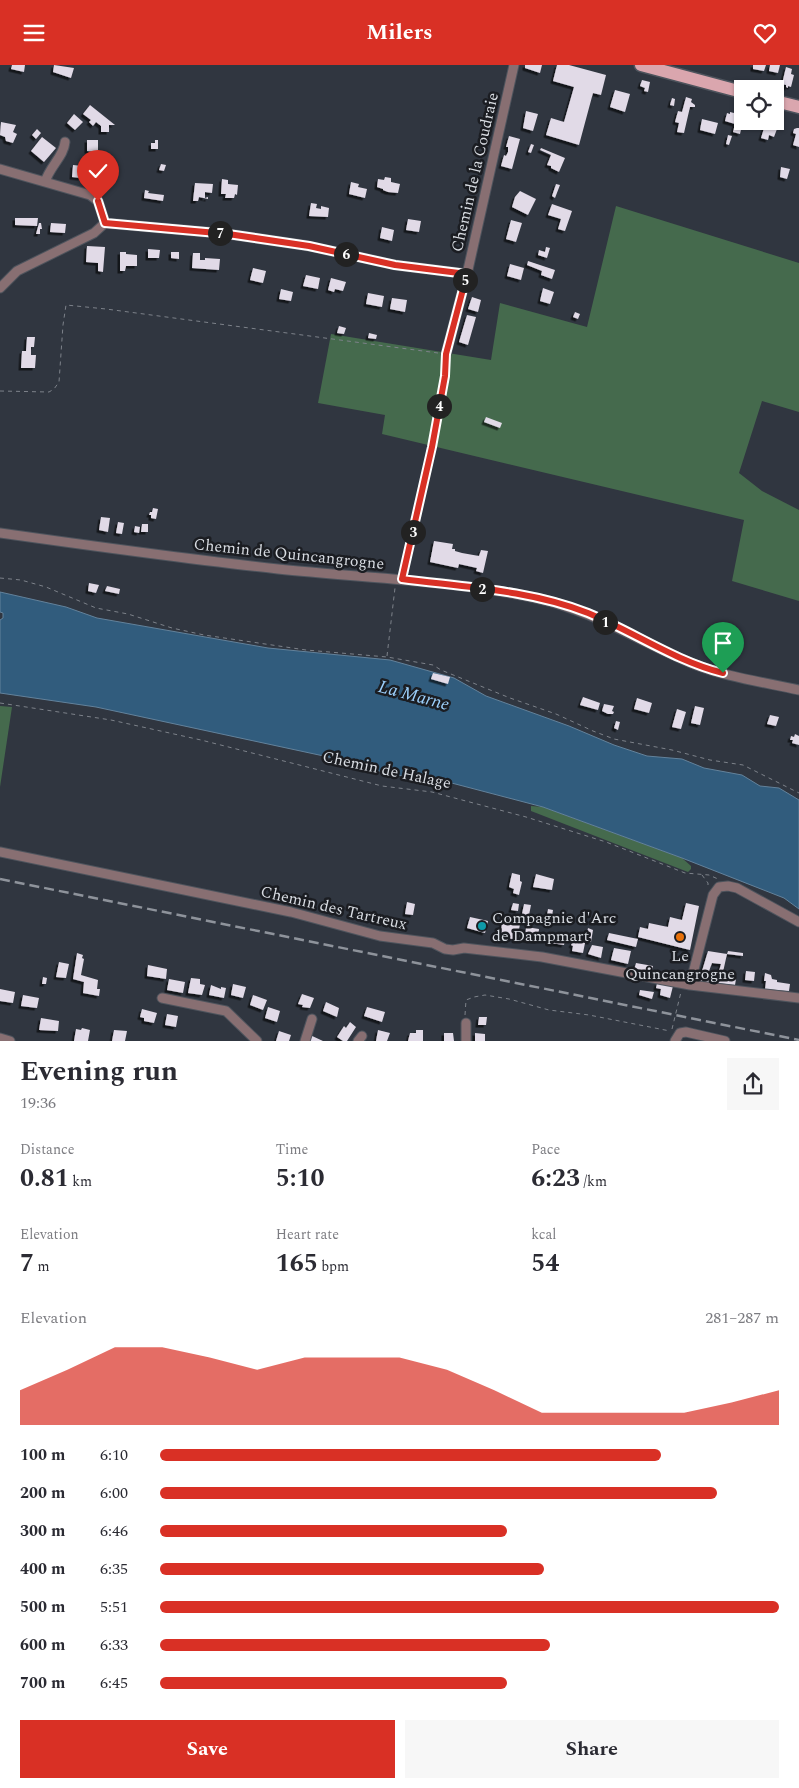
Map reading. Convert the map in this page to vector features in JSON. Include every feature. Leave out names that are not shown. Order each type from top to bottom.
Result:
[{"type":"main road","points":[[642,65],[734,90]]},
{"type":"main road","points":[[784,103],[799,107]]},
{"type":"street","name":"Chemin de la Coudraie","points":[[446,354],[467,274],[514,65]]},
{"type":"street","points":[[45,182],[50,168],[65,150],[65,142]]},
{"type":"street","points":[[0,169],[90,195],[98,201],[105,223]]},
{"type":"street","points":[[0,288],[17,271],[94,233],[105,223],[228,234],[309,246],[395,265],[467,274]]},
{"type":"street","name":"Chemin de Quincangrogne","points":[[0,533],[128,552],[278,569],[399,579],[492,590],[538,598],[590,614],[692,663],[733,676],[799,690]]},
{"type":"street","name":"Chemin des Tartreux","points":[[0,852],[292,912],[380,936],[433,943],[453,951],[464,948],[542,957],[690,985],[799,999]]},
{"type":"street","points":[[690,985],[712,895],[723,887],[737,888],[799,922]]},
{"type":"street","points":[[162,998],[226,1011],[257,1041]]},
{"type":"street","points":[[305,1041],[312,1019]]},
{"type":"street","points":[[466,1023],[466,1041]]},
{"type":"street","points":[[674,1037],[686,1032],[725,1041]]},
{"type":"street","points":[[0,1038],[10,1041]]},
{"type":"path","points":[[0,391],[49,391],[54,389],[58,382],[66,305],[446,354],[445,376],[432,447],[399,579],[387,657]]},
{"type":"path","points":[[0,578],[21,580],[46,587],[96,608],[128,614],[204,635],[298,649],[387,657],[433,665],[441,671],[510,698],[556,713],[614,739],[672,750],[710,761],[743,765],[799,793]]},
{"type":"path","name":"Chemin de Halage","points":[[0,703],[111,720],[382,786],[432,792],[526,817],[606,842],[685,873],[709,875],[726,882],[723,887]]},
{"type":"path","points":[[466,1023],[464,1009],[466,1000],[485,995],[509,999],[549,1010],[589,1015],[674,1037]]},
{"type":"path","points":[[673,1024],[676,1010]]},
{"type":"green space","points":[[616,206],[799,263],[799,412],[762,401],[739,473],[762,491],[799,510],[799,601],[732,581],[744,520],[382,434],[385,415],[318,403],[331,334],[491,360],[500,303],[587,327]]},
{"type":"green space","points":[[0,706],[12,707],[0,787]]},
{"type":"green space","points":[[531,806],[543,807],[682,858],[691,866],[691,869],[688,872],[531,811]]},
{"type":"water","name":"La Marne","points":[[0,592],[66,607],[97,618],[268,648],[390,660],[454,678],[486,696],[647,756],[682,759],[704,768],[742,775],[760,786],[779,788],[799,800],[799,909],[784,898],[543,807],[444,781],[389,774],[347,761],[96,707],[0,693],[0,620],[3,618],[3,613],[0,612]]},
{"type":"building","points":[[12,65],[25,65],[24,72],[11,69]]},
{"type":"building","points":[[54,65],[74,68],[71,78],[53,72]]},
{"type":"building","points":[[525,65],[542,65],[540,73],[525,68]]},
{"type":"building","points":[[557,65],[569,65],[606,75],[601,95],[593,93],[579,145],[546,135],[551,118],[564,122],[574,87],[553,81]]},
{"type":"building","points":[[753,65],[766,65],[764,71],[753,69]]},
{"type":"building","points":[[770,65],[780,65],[778,73],[769,71]]},
{"type":"building","points":[[786,67],[792,69],[791,74],[794,75],[791,87],[786,87],[783,80]]},
{"type":"building","points":[[642,80],[650,82],[648,92],[644,91],[645,88],[640,86]]},
{"type":"building","points":[[615,90],[630,94],[625,112],[610,107]]},
{"type":"building","points":[[686,97],[692,99],[691,102],[695,107],[690,107],[684,133],[677,132],[679,123],[675,122],[678,111],[682,112]]},
{"type":"building","points":[[672,98],[675,99],[674,106],[670,105]]},
{"type":"building","points":[[90,105],[115,125],[109,125],[109,132],[101,132],[101,126],[96,122],[93,126],[89,122],[91,120],[83,114]]},
{"type":"building","points":[[526,111],[538,114],[533,131],[523,128]]},
{"type":"building","points":[[730,112],[734,113],[734,124],[725,121],[727,113],[730,114]]},
{"type":"building","points":[[74,114],[83,122],[75,130],[67,123]]},
{"type":"building","points":[[702,119],[718,123],[715,134],[700,130]]},
{"type":"building","points":[[1,122],[16,125],[13,132],[17,134],[13,143],[6,141],[5,137],[0,135]]},
{"type":"building","points":[[734,128],[734,130],[741,130],[740,134],[733,132]]},
{"type":"building","points":[[799,128],[799,147],[793,145],[796,134],[793,133],[794,129]]},
{"type":"building","points":[[37,129],[41,133],[36,139],[32,135]]},
{"type":"building","points":[[763,130],[777,130],[774,137],[769,135],[768,140],[761,138]]},
{"type":"building","points":[[728,135],[732,136],[729,145],[726,144]]},
{"type":"building","points":[[509,136],[520,139],[512,169],[501,166],[504,155],[506,156],[508,152],[508,147],[506,147]]},
{"type":"building","points":[[42,137],[56,148],[44,162],[31,151]]},
{"type":"building","points":[[87,140],[98,140],[98,152],[87,151]]},
{"type":"building","points":[[155,140],[158,140],[158,149],[151,149],[151,143],[155,143]]},
{"type":"building","points":[[531,144],[534,145],[531,153],[528,152]]},
{"type":"building","points":[[541,148],[565,158],[559,172],[547,165],[551,155],[540,150]]},
{"type":"building","points":[[93,156],[105,156],[105,163],[101,163],[102,169],[94,169]]},
{"type":"building","points":[[161,164],[166,165],[164,171],[159,170]]},
{"type":"building","points":[[73,165],[82,166],[81,178],[72,177]]},
{"type":"building","points":[[781,167],[790,169],[787,179],[780,177]]},
{"type":"building","points":[[385,177],[391,178],[391,182],[400,184],[398,193],[388,192],[377,187],[378,179],[384,180]]},
{"type":"building","points":[[222,179],[228,180],[228,184],[238,185],[237,195],[235,194],[234,198],[225,198],[226,194],[221,194]]},
{"type":"building","points":[[351,182],[359,184],[358,187],[367,189],[365,198],[349,194]]},
{"type":"building","points":[[195,183],[213,184],[212,193],[205,192],[205,198],[208,197],[208,199],[199,197],[198,201],[193,201]]},
{"type":"building","points":[[556,184],[560,185],[555,198],[552,196]]},
{"type":"building","points":[[145,190],[149,191],[148,193],[164,195],[163,201],[144,198]]},
{"type":"building","points":[[520,191],[536,199],[528,215],[512,207],[515,197]]},
{"type":"building","points":[[311,203],[317,204],[316,208],[321,209],[321,206],[329,208],[328,217],[309,216]]},
{"type":"building","points":[[552,204],[572,211],[565,231],[558,229],[561,219],[548,215]]},
{"type":"building","points":[[15,218],[38,218],[37,226],[15,225]]},
{"type":"building","points":[[408,219],[421,221],[419,232],[406,230]]},
{"type":"building","points":[[511,220],[522,223],[516,242],[506,239]]},
{"type":"building","points":[[39,223],[41,223],[42,229],[40,229],[40,234],[36,234]]},
{"type":"building","points":[[51,223],[66,224],[65,233],[50,232]]},
{"type":"building","points":[[382,227],[394,230],[392,241],[380,238]]},
{"type":"building","points":[[87,246],[105,247],[103,272],[98,271],[98,263],[86,262]]},
{"type":"building","points":[[546,247],[550,248],[547,258],[538,255],[539,250],[545,252]]},
{"type":"building","points":[[148,249],[160,250],[159,258],[148,258]]},
{"type":"building","points":[[120,252],[137,255],[137,266],[126,266],[125,271],[120,271]]},
{"type":"building","points":[[171,252],[179,252],[179,259],[171,258]]},
{"type":"building","points":[[193,253],[200,253],[200,260],[205,260],[205,258],[220,259],[219,270],[192,268]]},
{"type":"building","points":[[528,261],[555,270],[552,279],[541,275],[542,271],[527,265]]},
{"type":"building","points":[[510,264],[524,268],[521,280],[507,276]]},
{"type":"building","points":[[253,268],[266,271],[263,283],[250,280]]},
{"type":"building","points":[[306,275],[320,278],[318,289],[303,286]]},
{"type":"building","points":[[331,278],[346,282],[343,291],[335,289],[334,292],[328,290]]},
{"type":"building","points":[[543,288],[554,292],[550,304],[540,301]]},
{"type":"building","points":[[281,289],[293,292],[291,301],[279,299]]},
{"type":"building","points":[[368,293],[384,296],[382,307],[366,304]]},
{"type":"building","points":[[472,297],[481,300],[478,312],[468,309]]},
{"type":"building","points":[[392,298],[407,300],[405,312],[390,309]]},
{"type":"building","points":[[575,312],[580,314],[578,319],[573,317]]},
{"type":"building","points":[[467,315],[476,317],[468,345],[459,342]]},
{"type":"building","points":[[339,326],[346,328],[344,334],[337,333]]},
{"type":"building","points":[[369,333],[377,335],[376,339],[368,338]]},
{"type":"building","points":[[27,337],[35,337],[34,347],[31,347],[31,355],[36,355],[35,368],[21,368],[22,351],[26,351]]},
{"type":"building","points":[[486,417],[502,423],[500,428],[484,422]]},
{"type":"building","points":[[153,508],[158,509],[156,519],[151,518],[151,515],[149,515]]},
{"type":"building","points":[[101,517],[110,518],[108,532],[99,530]]},
{"type":"building","points":[[118,522],[124,523],[122,534],[116,533]]},
{"type":"building","points":[[142,524],[148,524],[148,532],[141,532]]},
{"type":"building","points":[[135,526],[140,527],[139,533],[134,532]]},
{"type":"building","points":[[434,541],[453,544],[452,549],[462,553],[479,556],[481,550],[488,551],[483,573],[476,571],[477,568],[459,564],[458,568],[430,562]]},
{"type":"building","points":[[89,583],[99,585],[96,593],[88,591]]},
{"type":"building","points":[[107,586],[120,589],[119,594],[105,591]]},
{"type":"building","points":[[433,673],[450,677],[448,684],[431,679]]},
{"type":"building","points":[[583,697],[600,703],[598,710],[580,705]]},
{"type":"building","points":[[637,698],[652,703],[649,713],[634,709]]},
{"type":"building","points":[[604,704],[614,706],[613,714],[602,711]]},
{"type":"building","points":[[695,706],[704,708],[700,725],[691,723]]},
{"type":"building","points":[[677,709],[686,712],[681,729],[672,727]]},
{"type":"building","points":[[770,715],[779,717],[776,726],[767,724]]},
{"type":"building","points":[[616,721],[620,722],[618,730],[614,728]]},
{"type":"building","points":[[795,734],[799,736],[799,745],[792,743],[793,740],[790,740],[791,736],[794,737]]},
{"type":"building","points":[[512,873],[520,875],[520,881],[522,882],[519,895],[513,893],[514,889],[509,887]]},
{"type":"building","points":[[536,874],[554,879],[552,890],[533,887]]},
{"type":"building","points":[[407,902],[415,904],[413,915],[405,914]]},
{"type":"building","points":[[513,903],[519,904],[518,911],[511,910]]},
{"type":"building","points":[[686,903],[699,906],[690,950],[638,937],[640,927],[648,929],[649,923],[668,927],[670,917],[682,920]]},
{"type":"building","points":[[524,904],[531,905],[528,920],[521,919]]},
{"type":"building","points":[[548,909],[553,910],[551,922],[546,922]]},
{"type":"building","points":[[470,917],[488,921],[485,933],[467,928]]},
{"type":"building","points":[[502,922],[520,924],[518,935],[514,935],[513,939],[505,938],[505,934],[501,933]]},
{"type":"building","points":[[526,927],[539,929],[538,941],[525,940]]},
{"type":"building","points":[[588,928],[593,930],[591,942],[585,941]]},
{"type":"building","points":[[553,933],[566,935],[564,945],[551,943]]},
{"type":"building","points":[[609,933],[638,939],[636,947],[607,940]]},
{"type":"building","points":[[574,940],[585,943],[583,953],[572,951],[573,946],[571,945]]},
{"type":"building","points":[[592,945],[603,947],[601,958],[588,954]]},
{"type":"building","points":[[614,948],[631,951],[628,964],[611,960]]},
{"type":"building","points":[[708,951],[727,954],[723,972],[719,971],[721,964],[712,963],[708,974],[736,979],[735,985],[699,981]]},
{"type":"building","points":[[728,951],[743,953],[743,956],[727,954]]},
{"type":"building","points":[[77,953],[83,955],[82,958],[84,959],[81,975],[98,980],[97,989],[100,989],[99,996],[83,993],[84,982],[73,979]]},
{"type":"building","points":[[59,962],[69,964],[66,978],[56,977]]},
{"type":"building","points":[[636,963],[653,966],[651,974],[634,970]]},
{"type":"building","points":[[148,965],[167,969],[166,979],[147,976]]},
{"type":"building","points":[[746,971],[755,972],[754,981],[745,980]]},
{"type":"building","points":[[765,973],[771,975],[772,979],[777,980],[777,982],[790,984],[789,991],[765,989]]},
{"type":"building","points":[[43,977],[47,978],[46,984],[42,984]]},
{"type":"building","points":[[191,978],[200,979],[200,984],[205,985],[202,995],[188,993]]},
{"type":"building","points":[[169,979],[185,982],[183,993],[167,990]]},
{"type":"building","points":[[657,983],[673,986],[670,998],[660,995],[661,989],[656,988]]},
{"type":"building","points":[[233,984],[246,987],[243,998],[231,995]]},
{"type":"building","points":[[211,985],[221,989],[221,987],[226,988],[224,998],[209,995]]},
{"type":"building","points":[[0,989],[15,992],[13,1003],[0,1001]]},
{"type":"building","points":[[640,990],[654,992],[652,999],[639,995]]},
{"type":"building","points":[[302,994],[314,998],[310,1008],[302,1007],[303,1005],[298,1004]]},
{"type":"building","points":[[23,995],[39,998],[37,1008],[21,1006]]},
{"type":"building","points":[[253,995],[267,1000],[263,1010],[250,1005]]},
{"type":"building","points":[[326,1002],[339,1008],[337,1017],[323,1011]]},
{"type":"building","points":[[268,1007],[280,1011],[277,1022],[265,1018]]},
{"type":"building","points":[[367,1007],[385,1012],[382,1022],[364,1016]]},
{"type":"building","points":[[142,1009],[157,1013],[154,1023],[144,1021],[144,1018],[140,1017]]},
{"type":"building","points":[[167,1014],[178,1016],[176,1027],[165,1025]]},
{"type":"building","points":[[479,1017],[487,1017],[486,1025],[478,1025]]},
{"type":"building","points":[[41,1018],[59,1021],[58,1031],[39,1030]]},
{"type":"building","points":[[350,1022],[356,1027],[347,1041],[343,1041],[337,1037],[344,1026],[346,1028]]},
{"type":"building","points":[[82,1028],[90,1030],[88,1041],[74,1041],[76,1029],[81,1030]]},
{"type":"building","points":[[114,1030],[127,1031],[125,1041],[112,1041]]},
{"type":"building","points":[[378,1030],[390,1033],[387,1041],[376,1041]]},
{"type":"building","points":[[416,1030],[423,1030],[423,1041],[408,1041],[410,1033],[416,1033]]},
{"type":"building","points":[[279,1031],[291,1035],[289,1041],[276,1041]]},
{"type":"building","points":[[444,1033],[453,1033],[454,1041],[444,1041]]},
{"type":"building","points":[[475,1033],[485,1034],[485,1041],[475,1041]]},
{"type":"building","points":[[310,1035],[323,1041],[308,1041]]},
{"type":"railway","points":[[0,879],[799,1040]]},
{"type":"place","name":"Compagnie d'Arc de Dampmart","points":[[482,926]]},
{"type":"place","name":"Le Quincangrogne","points":[[680,937]]},
{"type":"route","points":[[98,201],[105,223],[228,234],[309,246],[395,265],[467,274],[446,354],[445,376],[432,447],[402,579],[492,590],[538,598],[570,607],[590,614],[692,663],[723,673]]}]
